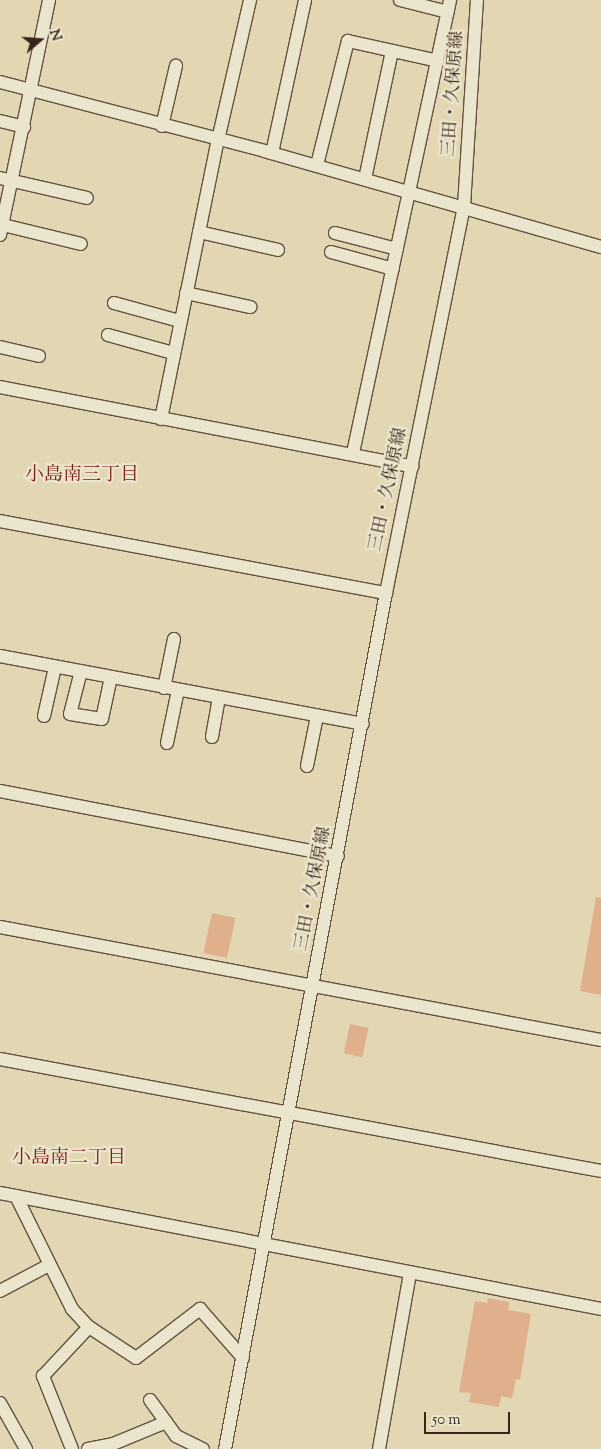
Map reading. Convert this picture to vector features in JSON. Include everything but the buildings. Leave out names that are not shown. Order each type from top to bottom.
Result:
[{"type":"street","points":[[49,0],[24,127],[6,180],[2,220],[81,244]]},
{"type":"street","points":[[161,419],[173,352],[218,140],[250,0]]},
{"type":"street","points":[[272,153],[305,0]]},
{"type":"street","points":[[353,453],[449,6],[400,0]]},
{"type":"street","name":"三田・久保原線","points":[[225,1449],[314,985],[386,593],[464,206],[477,0]]},
{"type":"street","points":[[317,165],[348,41],[438,62]]},
{"type":"street","points":[[365,179],[392,51]]},
{"type":"street","points":[[162,126],[176,66]]},
{"type":"street","points":[[0,82],[162,126],[317,165],[601,247]]},
{"type":"street","points":[[0,121],[24,127]]},
{"type":"street","points":[[6,180],[87,198]]},
{"type":"street","points":[[199,232],[278,250]]},
{"type":"street","points":[[335,233],[397,249]]},
{"type":"street","points":[[331,252],[393,269]]},
{"type":"street","points":[[186,293],[250,307]]},
{"type":"street","points":[[114,303],[180,321]]},
{"type":"street","points":[[108,335],[173,352]]},
{"type":"street","points":[[0,347],[39,356]]},
{"type":"street","points":[[0,387],[161,419],[353,453],[412,466]]},
{"type":"street","points":[[0,521],[386,593]]},
{"type":"street","points":[[164,688],[174,639]]},
{"type":"street","points":[[0,656],[363,724]]},
{"type":"street","points":[[44,716],[55,666]]},
{"type":"street","points":[[80,672],[70,714],[102,719],[111,677]]},
{"type":"street","points":[[167,743],[178,690]]},
{"type":"street","points":[[212,737],[219,698]]},
{"type":"street","points":[[307,766],[317,716]]},
{"type":"street","points":[[0,791],[338,856]]},
{"type":"street","points":[[0,927],[601,1040]]},
{"type":"street","points":[[0,1059],[601,1171]]},
{"type":"street","points":[[0,1193],[601,1309]]},
{"type":"street","points":[[16,1196],[72,1309],[90,1327],[136,1358],[200,1309],[243,1358]]},
{"type":"street","points":[[0,1291],[49,1265]]},
{"type":"street","points":[[379,1449],[410,1273]]},
{"type":"street","points":[[72,1449],[43,1376],[90,1327]]},
{"type":"street","points":[[150,1400],[176,1436],[203,1449]]},
{"type":"street","points":[[0,1403],[26,1449]]},
{"type":"street","points":[[88,1449],[113,1444],[166,1422]]},
{"type":"district","name":"小島南三丁目","points":[[82,476]]},
{"type":"district","name":"小島南二丁目","points":[[69,1159]]}]
